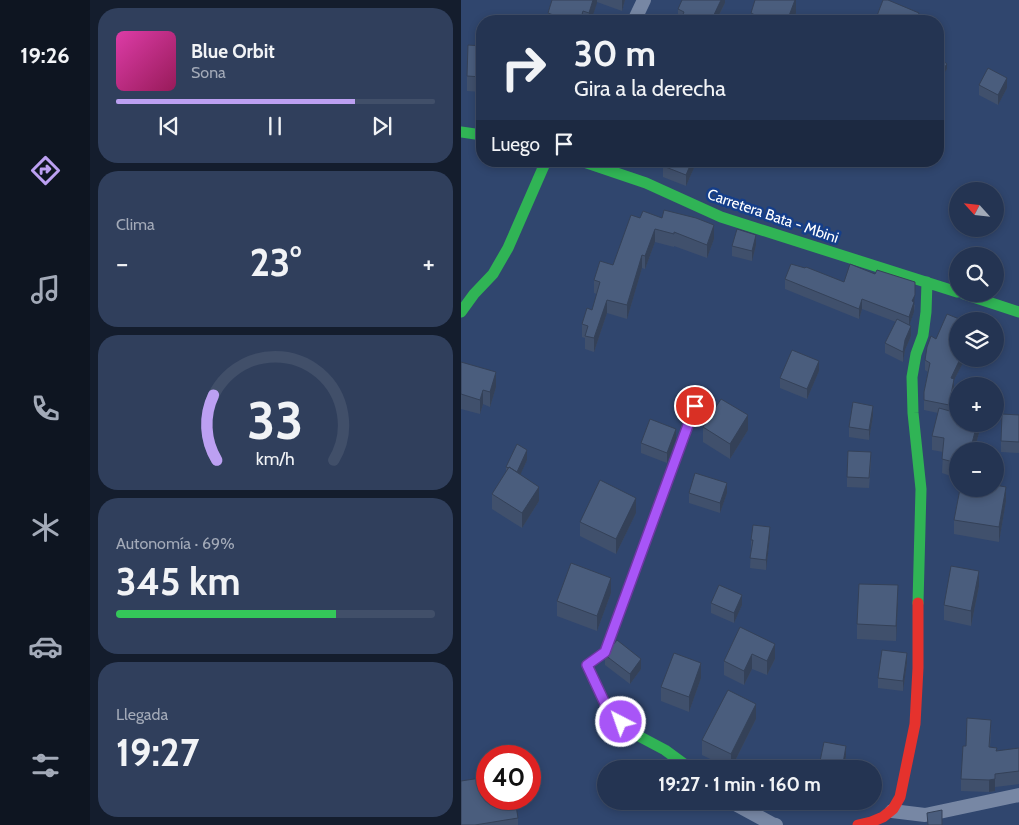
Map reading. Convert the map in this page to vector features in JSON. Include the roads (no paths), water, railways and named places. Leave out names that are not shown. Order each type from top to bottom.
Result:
[{"type":"street","points":[[637,15],[644,0]]},
{"type":"street","points":[[461,132],[476,134]]},
{"type":"street","points":[[461,312],[474,294],[493,274],[509,248],[543,167]]},
{"type":"street","name":"Carretera Bata - Mbini","points":[[599,167],[646,183],[721,217],[949,289]]},
{"type":"street","points":[[858,825],[879,820],[892,811],[897,804],[915,724],[918,668],[921,489],[911,377],[916,354],[923,335],[927,282]]},
{"type":"street","points":[[988,302],[1019,312]]},
{"type":"street","points":[[587,665],[609,712],[633,733],[665,750],[679,760]]},
{"type":"street","points":[[892,811],[925,814],[1019,795]]},
{"type":"street","points":[[746,810],[776,825]]},
{"type":"lane","points":[[587,665],[605,652],[695,406]]}]
